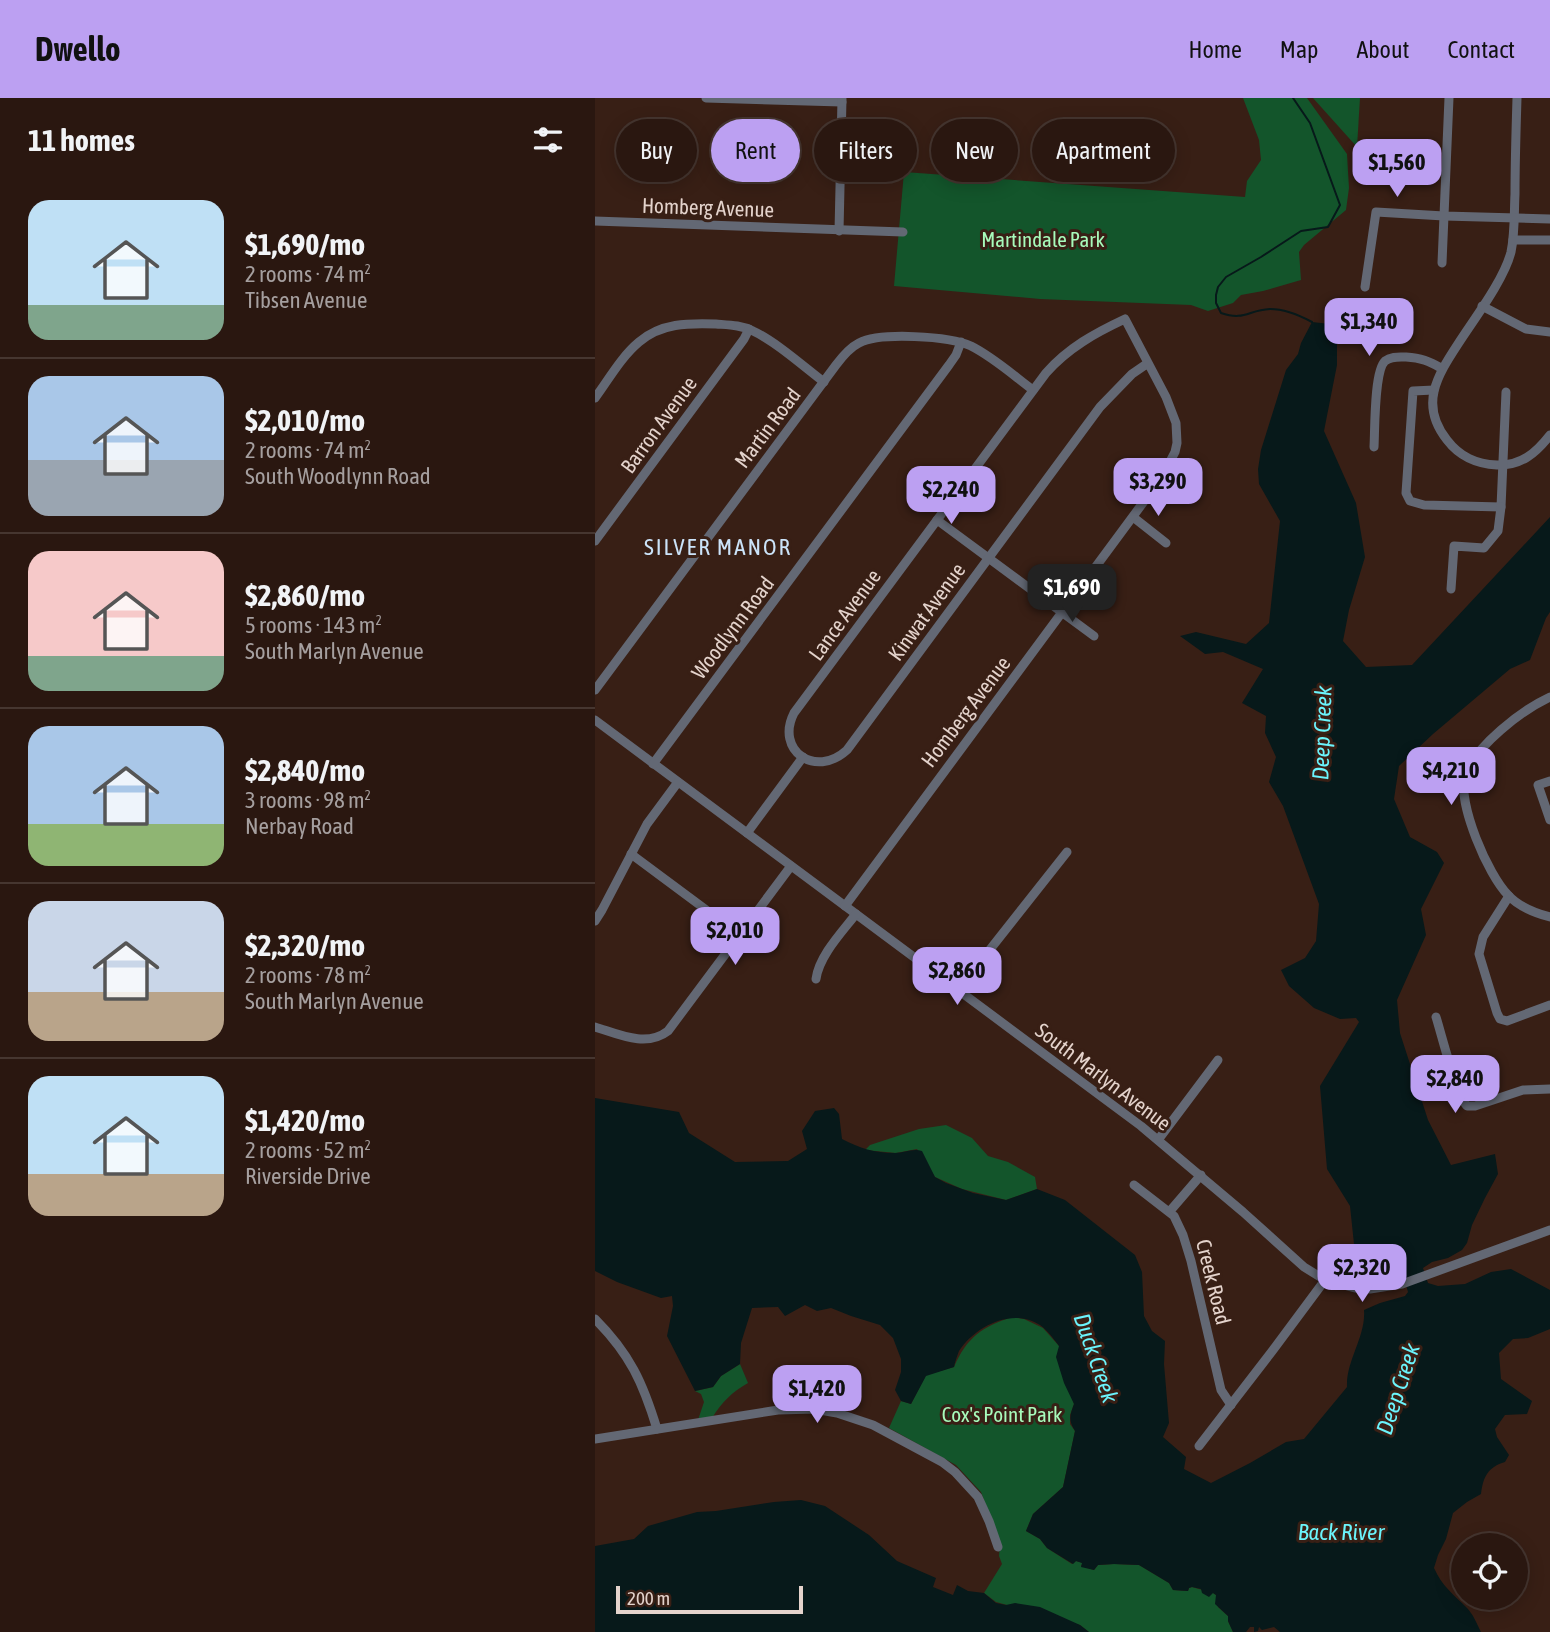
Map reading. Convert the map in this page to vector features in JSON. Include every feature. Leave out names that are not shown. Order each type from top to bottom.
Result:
[{"type":"street","points":[[706,98],[842,100],[839,230]]},
{"type":"street","points":[[1442,263],[1449,98]]},
{"type":"street","points":[[1517,98],[1513,240],[1505,268],[1441,369],[1432,404],[1436,422],[1452,447],[1477,462],[1513,464],[1531,456],[1550,435]]},
{"type":"street","points":[[1365,287],[1375,212],[1550,219]]},
{"type":"street","name":"Homberg Avenue","points":[[595,221],[904,232]]},
{"type":"street","points":[[1513,240],[1550,240]]},
{"type":"street","points":[[1482,306],[1526,328],[1550,332]]},
{"type":"street","name":"Homberg Avenue","points":[[845,906],[1170,464],[1177,443],[1172,410],[1125,319]]},
{"type":"street","name":"Lance Avenue","points":[[803,757],[796,751],[790,739],[790,725],[794,713],[1054,364],[1076,345],[1125,319]]},
{"type":"street","points":[[595,398],[639,341],[656,331],[684,323],[733,325],[749,329],[824,382]]},
{"type":"street","name":"Barron Avenue","points":[[595,541],[749,329]]},
{"type":"street","name":"Martin Road","points":[[595,690],[848,351],[866,340],[882,337],[953,340],[985,355],[1033,390]]},
{"type":"street","name":"Woodlynn Road","points":[[653,764],[949,365],[961,342]]},
{"type":"street","points":[[1374,447],[1378,375],[1382,364],[1393,357],[1419,357],[1441,369]]},
{"type":"street","name":"Kinwat Avenue","points":[[803,757],[824,762],[836,759],[847,750],[1100,407],[1132,374],[1148,363]]},
{"type":"street","points":[[1434,390],[1413,391],[1406,493],[1408,498],[1414,503],[1424,505],[1501,507]]},
{"type":"street","points":[[1451,589],[1454,546],[1484,548],[1498,531],[1506,392]]},
{"type":"street","points":[[1133,517],[1166,542]]},
{"type":"street","points":[[937,520],[1094,636]]},
{"type":"street","points":[[1550,697],[1492,738],[1474,758],[1464,780],[1467,809],[1490,870],[1509,896],[1534,912],[1550,917]]},
{"type":"street","name":"South Marlyn Avenue","points":[[597,726],[678,782],[1158,1140],[1293,1258],[1325,1280],[1370,1289],[1402,1284],[1550,1230]]},
{"type":"street","points":[[747,833],[803,757]]},
{"type":"street","points":[[1550,780],[1538,785],[1550,820]]},
{"type":"street","points":[[595,921],[646,824],[678,782]]},
{"type":"street","points":[[958,990],[1067,852]]},
{"type":"street","points":[[631,854],[740,935]]},
{"type":"street","points":[[595,1027],[639,1039],[655,1039],[668,1031],[791,866]]},
{"type":"street","points":[[1509,896],[1483,937],[1479,954],[1497,1013],[1500,1019],[1507,1021],[1550,1005]]},
{"type":"street","points":[[816,979],[822,960],[856,914]]},
{"type":"street","points":[[1436,1017],[1458,1088],[1467,1106],[1475,1106],[1523,1090],[1550,1089]]},
{"type":"street","points":[[1158,1140],[1218,1060]]},
{"type":"street","points":[[1170,1211],[1201,1175]]},
{"type":"street","name":"Creek Road","points":[[1134,1185],[1170,1211],[1178,1222],[1188,1250],[1221,1390],[1231,1405]]},
{"type":"street","points":[[1199,1446],[1325,1280]]},
{"type":"street","points":[[595,1319],[618,1343],[634,1368],[657,1429]]},
{"type":"street","points":[[595,1439],[793,1409],[825,1411],[863,1421],[942,1462],[955,1472],[978,1497],[998,1547]]},
{"type":"green space","name":"Martindale Park","points":[[1243,98],[1307,98],[1347,154],[1349,188],[1346,210],[1299,252],[1301,280],[1241,295],[1233,303],[1208,311],[1191,305],[1040,299],[894,286],[903,182],[917,182],[917,173],[931,174],[931,182],[1018,180],[1245,197],[1247,181],[1261,160],[1259,140]]},
{"type":"green space","points":[[1313,98],[1360,98],[1357,147]]},
{"type":"green space","points":[[946,1125],[972,1138],[988,1156],[1008,1162],[1035,1177],[1037,1189],[1006,1200],[962,1189],[935,1177],[917,1149],[896,1153],[865,1150],[870,1145],[919,1129]]},
{"type":"green space","name":"Cox's Point Park","points":[[1012,1317],[1024,1319],[1043,1328],[1059,1346],[1074,1404],[1070,1424],[1075,1431],[1063,1487],[1033,1514],[1026,1531],[1072,1564],[1076,1561],[1083,1563],[1081,1566],[1094,1570],[1098,1565],[1139,1565],[1169,1583],[1173,1590],[1188,1591],[1192,1587],[1213,1593],[1216,1595],[1218,1607],[1228,1616],[1233,1632],[1089,1632],[1080,1625],[996,1602],[984,1593],[1002,1564],[999,1556],[1000,1543],[981,1492],[956,1465],[889,1428],[901,1401],[911,1404],[926,1375],[954,1367],[964,1348],[977,1334]]},
{"type":"green space","points":[[740,1364],[748,1383],[728,1398],[712,1418],[698,1420],[704,1402],[701,1394],[695,1391],[713,1387],[721,1376]]},
{"type":"water","name":"Back River","points":[[1312,322],[1330,324],[1337,343],[1337,365],[1324,431],[1356,503],[1365,557],[1343,641],[1366,667],[1412,665],[1550,517],[1550,612],[1530,660],[1510,669],[1399,766],[1394,799],[1410,837],[1437,852],[1444,863],[1421,909],[1426,935],[1397,1000],[1400,1033],[1428,1120],[1451,1165],[1495,1154],[1498,1174],[1462,1250],[1423,1268],[1428,1283],[1438,1286],[1465,1284],[1491,1272],[1511,1269],[1550,1290],[1550,1329],[1528,1338],[1513,1339],[1499,1353],[1501,1379],[1532,1401],[1527,1414],[1505,1415],[1495,1429],[1509,1455],[1505,1462],[1487,1474],[1481,1494],[1453,1513],[1434,1568],[1451,1592],[1451,1610],[1469,1610],[1481,1632],[1280,1632],[1274,1627],[1262,1630],[1259,1627],[1258,1631],[1254,1632],[1254,1627],[1250,1627],[1246,1632],[1233,1632],[1228,1616],[1215,1604],[1216,1595],[1213,1593],[1209,1597],[1202,1593],[1201,1589],[1192,1587],[1188,1591],[1173,1590],[1169,1583],[1139,1565],[1098,1565],[1094,1570],[1081,1567],[1082,1563],[1076,1561],[1073,1564],[1047,1548],[1040,1539],[1026,1531],[1033,1514],[1063,1487],[1075,1431],[1070,1418],[1074,1404],[1056,1357],[1059,1346],[1043,1327],[1029,1320],[1018,1318],[995,1322],[975,1334],[959,1351],[954,1367],[926,1376],[911,1404],[901,1401],[895,1390],[901,1372],[901,1359],[893,1338],[880,1325],[831,1308],[817,1311],[805,1305],[785,1316],[778,1307],[752,1308],[741,1343],[740,1364],[721,1376],[713,1387],[695,1391],[667,1336],[673,1306],[672,1296],[661,1298],[595,1271],[595,1098],[679,1112],[689,1133],[735,1162],[788,1161],[807,1149],[802,1131],[815,1111],[834,1108],[839,1114],[842,1139],[880,1152],[922,1151],[935,1177],[973,1193],[1006,1200],[1037,1189],[1065,1200],[1135,1255],[1142,1272],[1144,1316],[1152,1331],[1165,1341],[1164,1364],[1169,1423],[1163,1437],[1186,1457],[1184,1469],[1211,1483],[1286,1442],[1304,1439],[1347,1387],[1350,1367],[1362,1330],[1364,1310],[1405,1296],[1408,1292],[1403,1275],[1372,1274],[1356,1263],[1350,1206],[1327,1169],[1320,1086],[1359,1022],[1356,1018],[1340,1019],[1314,1008],[1289,986],[1281,970],[1305,958],[1316,941],[1319,904],[1283,806],[1269,782],[1276,757],[1265,733],[1266,716],[1242,703],[1263,669],[1223,652],[1205,654],[1180,636],[1196,632],[1246,644],[1269,623],[1280,521],[1259,484],[1258,469],[1261,450],[1286,370],[1298,354]]},
{"type":"water","points":[[801,1500],[825,1506],[869,1535],[897,1561],[936,1578],[933,1587],[953,1595],[957,1585],[968,1591],[984,1593],[996,1603],[1040,1607],[1080,1625],[1089,1632],[595,1632],[595,1546],[634,1539],[648,1526],[697,1512]]},
{"type":"waterway","name":"Deep Creek","points":[[1293,98],[1310,123],[1340,205],[1328,227],[1301,231],[1226,277],[1218,287],[1216,303],[1221,313],[1229,315],[1241,316],[1276,309],[1312,322]]},
{"type":"district","name":"SILVER MANOR","points":[[718,547]]},
{"type":"water label","name":"Duck Creek","points":[[1096,1358]]}]
